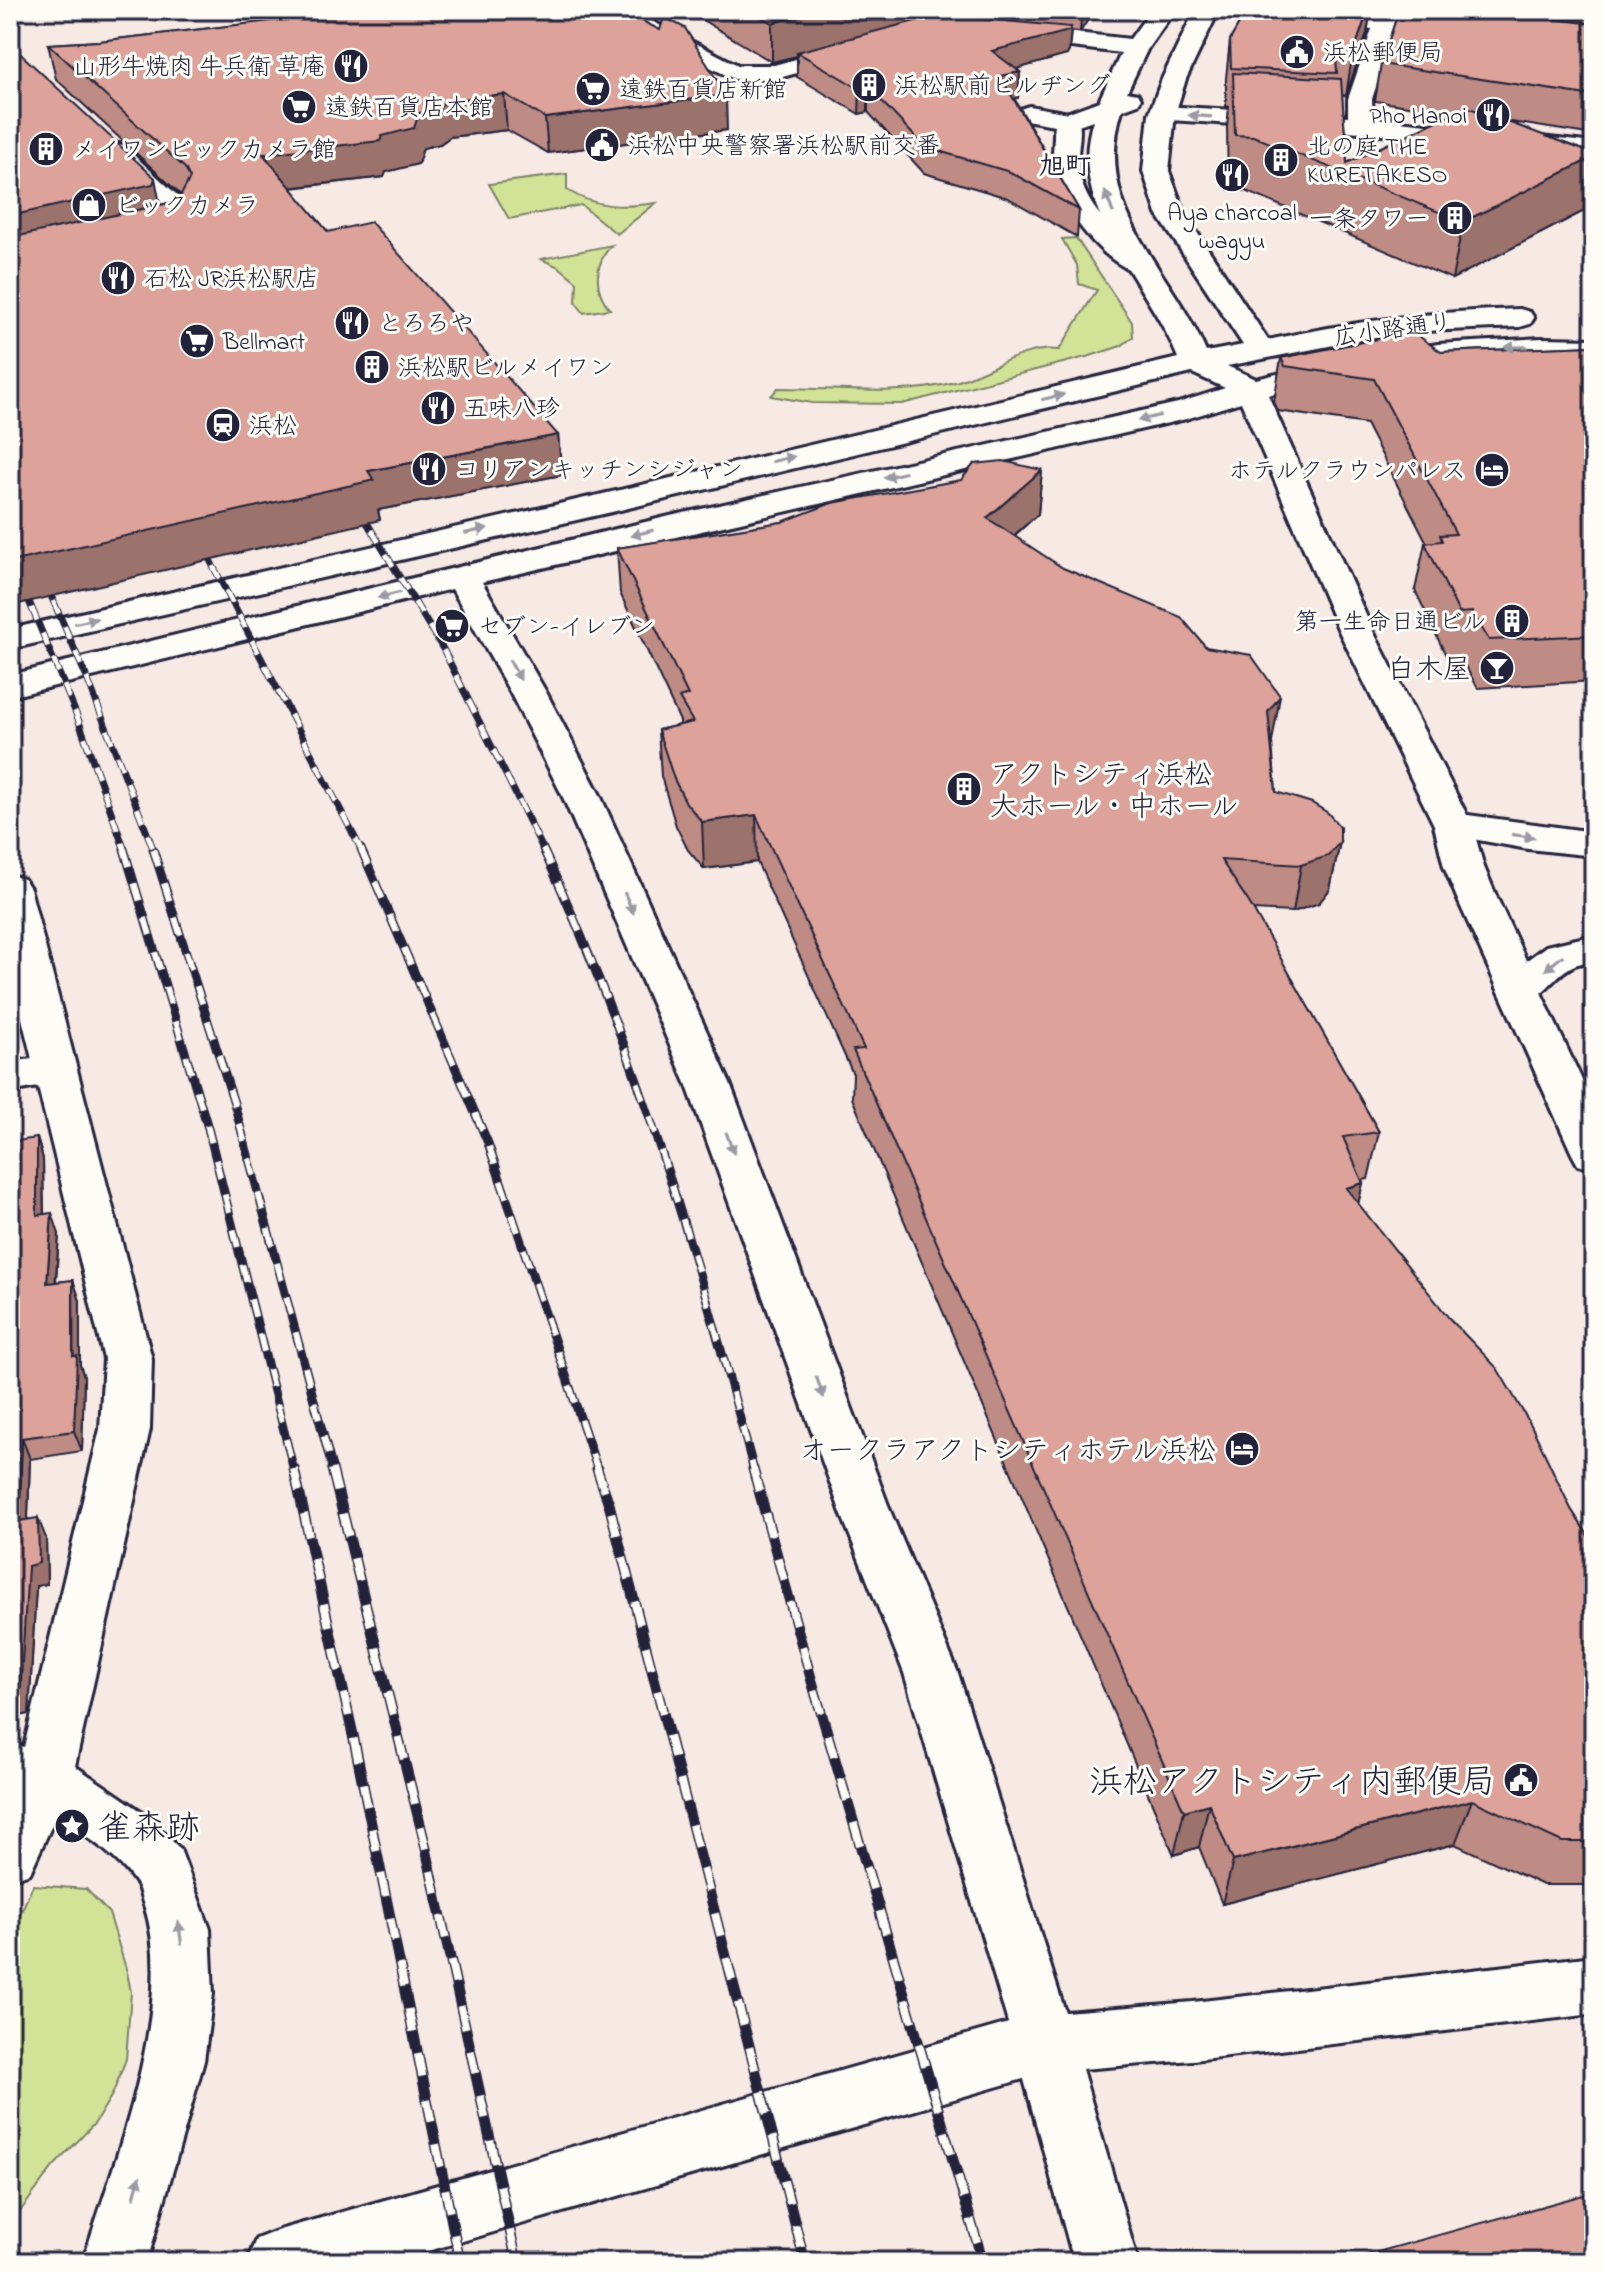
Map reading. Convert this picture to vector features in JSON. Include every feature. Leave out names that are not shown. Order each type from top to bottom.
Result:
[{"type":"street","points":[[612,10],[734,72],[775,72],[873,45]]},
{"type":"street","points":[[1163,10],[1136,47],[1112,100],[1103,130],[1105,194],[1121,230],[1195,363]]},
{"type":"street","points":[[1029,114],[1055,116],[1067,121],[1112,100],[1143,80],[1174,29],[1192,10]]},
{"type":"street","points":[[1112,100],[1142,94],[1152,86],[1184,29],[1207,10]]},
{"type":"street","points":[[1207,10],[1174,79],[1162,114],[1161,184],[1150,195],[1156,217],[1238,347],[1356,631],[1453,825],[1464,867],[1594,1154]]},
{"type":"street","points":[[1266,10],[1387,17],[1474,35]]},
{"type":"street","points":[[1361,124],[1360,99],[1387,17]]},
{"type":"street","points":[[902,37],[936,23]]},
{"type":"street","points":[[986,31],[1136,47]]},
{"type":"street","points":[[1162,114],[1361,124],[1594,151]]},
{"type":"street","points":[[1067,121],[1065,165],[1068,179],[1083,209],[1118,252],[1142,266]]},
{"type":"street","points":[[100,139],[180,213],[174,229],[114,244]]},
{"type":"street","points":[[1161,184],[1185,207],[1233,280],[1263,309]]},
{"type":"street","points":[[1290,318],[1381,326]]},
{"type":"street","name":"広小路通り","points":[[1245,369],[1381,326],[1438,320],[1546,318]]},
{"type":"street","name":"広小路通り","points":[[1245,369],[1498,347],[1594,348]]},
{"type":"street","points":[[10,639],[616,501],[1195,363],[1245,369]]},
{"type":"street","points":[[10,686],[670,526],[1186,410],[1208,402],[1245,369]]},
{"type":"street","points":[[463,578],[528,692],[581,795],[708,1083],[866,1513],[931,1673],[1044,2043],[1106,2262]]},
{"type":"street","points":[[1453,825],[1594,844]]},
{"type":"street","points":[[10,888],[32,1073],[128,1359],[125,1429],[28,1773],[10,1854]]},
{"type":"street","points":[[1518,988],[1560,955],[1594,948]]},
{"type":"street","points":[[28,1773],[127,1833],[160,1868],[181,1929],[183,1994],[174,2061],[115,2262]]},
{"type":"street","points":[[279,2262],[1044,2043],[1193,2031],[1594,1985]]},
{"type":"green space","points":[[567,174],[567,190],[588,200],[621,206],[656,203],[617,234],[581,205],[509,219],[489,184]]},
{"type":"green space","points":[[1076,238],[1132,322],[1133,337],[1121,346],[902,404],[812,403],[771,396],[778,388],[867,391],[934,387],[968,378],[1032,352],[1059,350],[1097,290],[1079,284],[1077,265],[1062,239]]},
{"type":"green space","points":[[612,245],[602,260],[598,277],[604,302],[610,309],[584,313],[576,303],[577,282],[559,267],[541,259]]},
{"type":"green space","points":[[33,1885],[86,1889],[109,1913],[131,1992],[126,2059],[113,2093],[95,2123],[53,2167],[10,2225],[10,1937]]},
{"type":"building","points":[[367,10],[621,10],[660,30],[664,17],[685,28],[726,95],[545,118],[504,94],[446,101],[437,109],[419,113],[414,128],[382,136],[380,141],[263,154],[328,232],[371,222],[558,435],[368,471],[374,480],[10,562],[10,238],[178,201],[190,178],[185,168],[48,44],[99,41]]},
{"type":"building","points":[[750,10],[824,10],[772,23]]},
{"type":"building","name":"浜松郵便局","points":[[1247,10],[1368,10],[1352,57],[1336,55],[1337,73],[1231,68],[1230,40]]},
{"type":"building","points":[[1399,10],[1482,10],[1594,24],[1594,96],[1381,64]]},
{"type":"building","points":[[938,15],[1071,27],[1069,31],[992,51],[1020,72],[1000,76],[1079,210],[1010,172],[925,147],[868,87],[860,89],[797,52]]},
{"type":"building","points":[[10,46],[155,178],[153,184],[10,216]]},
{"type":"building","points":[[1233,73],[1341,79],[1347,163],[1467,107],[1594,154],[1594,157],[1463,222],[1253,136],[1235,135]]},
{"type":"building","points":[[1413,332],[1441,352],[1594,346],[1594,635],[1489,640],[1472,612],[1459,613],[1425,543],[1442,541],[1440,535],[1456,534],[1374,379],[1285,366],[1281,358]]},
{"type":"building","points":[[1003,461],[1042,470],[987,518],[1063,568],[1181,617],[1206,647],[1251,655],[1280,696],[1268,712],[1276,792],[1312,803],[1328,813],[1340,827],[1340,842],[1328,856],[1301,865],[1221,860],[1250,904],[1379,1132],[1343,1137],[1363,1183],[1346,1188],[1449,1318],[1497,1368],[1531,1425],[1571,1509],[1594,1545],[1594,1842],[1562,1842],[1472,1800],[1233,1861],[1209,1804],[1184,1811],[853,1050],[864,1049],[756,815],[702,822],[686,803],[674,779],[658,730],[693,722],[679,698],[688,695],[617,548],[782,522],[832,503],[961,480],[974,464]]},
{"type":"building","points":[[37,1138],[37,1215],[52,1213],[47,1283],[73,1280],[73,1356],[77,1356],[74,1431],[22,1438],[19,1521],[38,1518],[39,1563],[28,1566],[20,1694],[10,1696],[10,1142]]},
{"type":"building","points":[[1594,2192],[1594,2262],[1354,2262],[1352,2259]]},
{"type":"railway","points":[[357,506],[443,649],[543,849]]},
{"type":"railway","points":[[200,541],[361,849]]},
{"type":"railway","points":[[10,556],[77,716],[125,851]]},
{"type":"railway","points":[[42,575],[87,678],[154,851]]},
{"type":"railway","points":[[124,849],[208,1128],[294,1471]]},
{"type":"railway","points":[[153,849],[234,1103],[333,1471]]},
{"type":"railway","points":[[361,849],[488,1143],[598,1471]]},
{"type":"railway","points":[[543,849],[636,1078],[687,1234],[754,1471]]},
{"type":"railway","points":[[294,1469],[353,1735],[460,2262]]},
{"type":"railway","points":[[332,1469],[425,1844],[517,2262]]},
{"type":"railway","points":[[597,1469],[609,1504],[805,2262]]},
{"type":"railway","points":[[753,1469],[811,1678],[983,2262]]},
{"type":"place","name":"浜松郵便局","points":[[1297,52]]},
{"type":"place","name":"山形牛焼肉 牛兵衛 草庵","points":[[351,66]]},
{"type":"place","name":"浜松駅前ビルヂング","points":[[869,85]]},
{"type":"place","name":"遠鉄百貨店新館","points":[[593,89]]},
{"type":"place","name":"遠鉄百貨店本館","points":[[299,107]]},
{"type":"place","name":"Pho Hanoi","points":[[1493,115]]},
{"type":"place","name":"浜松中央警察署浜松駅前交番","points":[[602,145]]},
{"type":"place","name":"メイワンビックカメラ館","points":[[46,149]]},
{"type":"place","name":"北の庭 THE KURETAKESO","points":[[1281,160]]},
{"type":"place","name":"Aya charcoal wagyu","points":[[1232,175]]},
{"type":"place","name":"ビックカメラ","points":[[89,205]]},
{"type":"place","name":"一条タワー","points":[[1455,218]]},
{"type":"place","name":"石松 JR浜松駅店","points":[[118,278]]},
{"type":"place","name":"とろろや","points":[[352,323]]},
{"type":"place","name":"Bellmart","points":[[197,341]]},
{"type":"place","name":"浜松駅ビルメイワン","points":[[372,367]]},
{"type":"place","name":"五味八珍","points":[[438,408]]},
{"type":"place","name":"浜松","points":[[223,425]]},
{"type":"place","name":"コリアンキッチンシジャン","points":[[429,469]]},
{"type":"place","name":"ホテルクラウンパレス","points":[[1492,470]]},
{"type":"place","name":"第一生命日通ビル","points":[[1512,621]]},
{"type":"place","name":"セブン-イレブン","points":[[452,626]]},
{"type":"place","name":"白木屋","points":[[1497,668]]},
{"type":"place","name":"アクトシティ浜松 大ホール・中ホール","points":[[964,789]]},
{"type":"place","name":"オークラアクトシティホテル浜松","points":[[1242,1449]]},
{"type":"place","name":"浜松アクトシティ内郵便局","points":[[1521,1780]]},
{"type":"place","name":"雀森跡","points":[[72,1826]]},
{"type":"district","name":"旭町","points":[[1065,165]]}]
